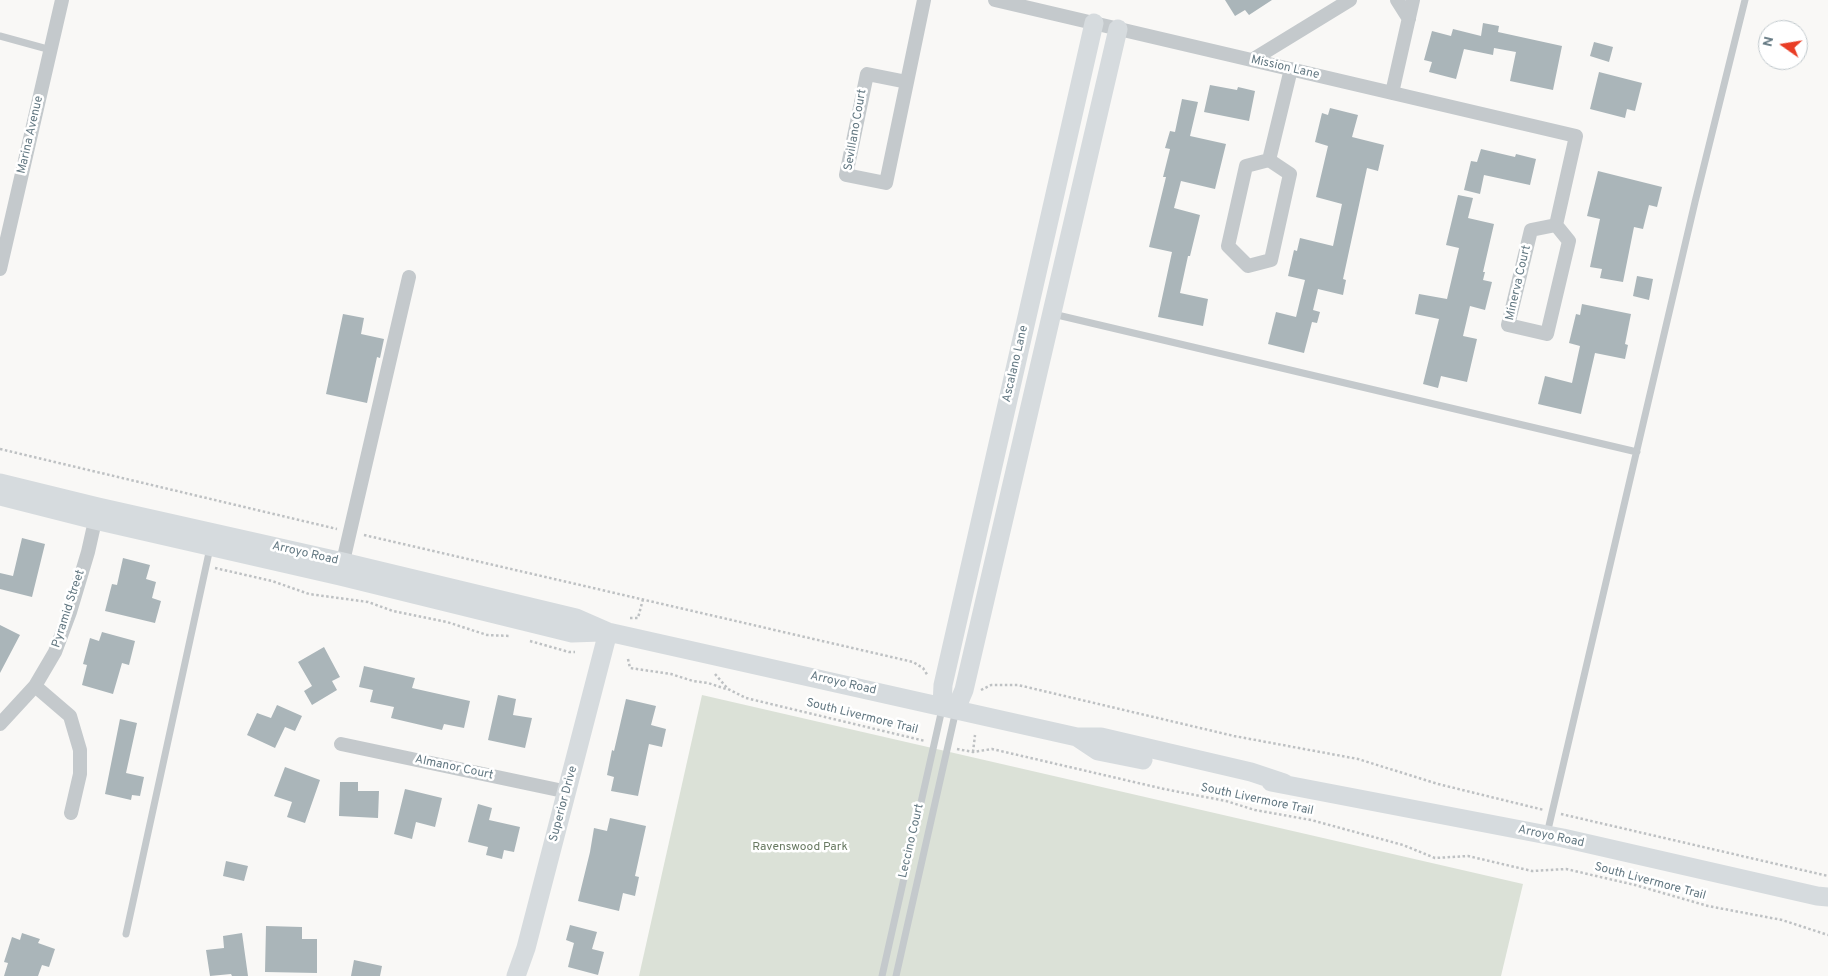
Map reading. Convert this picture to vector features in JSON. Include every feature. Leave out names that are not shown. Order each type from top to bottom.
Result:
[{"type":"street","name":"Marina Avenue","points":[[0,269],[62,0]]},
{"type":"street","name":"Sevillano Court","points":[[907,82],[867,74],[846,175],[886,183],[907,82],[924,0]]},
{"type":"street","name":"Mission Lane","points":[[995,0],[1576,136],[1556,225]]},
{"type":"street","points":[[1252,60],[1350,0]]},
{"type":"street","points":[[1397,0],[1409,18]]},
{"type":"street","points":[[1392,93],[1413,0]]},
{"type":"street","name":"Ascalano Lane","points":[[949,707],[944,680],[1094,23]]},
{"type":"street","name":"Ascalano Lane","points":[[949,707],[964,690],[1118,29]]},
{"type":"street","points":[[1269,160],[1290,69]]},
{"type":"street","points":[[1269,160],[1290,174],[1271,260],[1248,266],[1228,246],[1246,166],[1269,160]]},
{"type":"street","name":"Minerva Court","points":[[1556,225],[1569,241],[1547,334],[1508,325],[1531,230],[1556,225]]},
{"type":"street","points":[[342,569],[409,277]]},
{"type":"street","name":"Arroyo Road","points":[[0,482],[97,514]]},
{"type":"street","name":"Arroyo Road","points":[[0,496],[97,514],[342,569],[572,633],[608,632],[1078,737],[1101,737],[1251,772],[1284,784],[1547,835],[1824,898]]},
{"type":"street","name":"Pyramid Street","points":[[0,724],[35,686],[55,652],[88,552],[97,514]]},
{"type":"street","name":"Superior Drive","points":[[516,976],[526,948],[568,792],[608,632]]},
{"type":"street","points":[[35,686],[70,716],[80,750],[80,774],[71,813]]},
{"type":"street","name":"Almanor Court","points":[[341,744],[568,792]]},
{"type":"lane","points":[[1547,835],[1745,0]]},
{"type":"lane","points":[[0,36],[51,50]]},
{"type":"lane","points":[[1051,314],[1637,452]]},
{"type":"lane","points":[[126,934],[212,540]]},
{"type":"lane","name":"Leccino Court","points":[[882,976],[934,743],[949,707]]},
{"type":"lane","name":"Leccino Court","points":[[896,976],[948,746],[949,707]]},
{"type":"path","points":[[0,449],[912,662],[923,668],[931,681]]},
{"type":"path","points":[[206,566],[272,582],[309,594],[368,602],[393,611],[447,622],[487,635],[514,636]]},
{"type":"path","points":[[630,618],[638,618],[643,599]]},
{"type":"path","points":[[529,641],[575,652]]},
{"type":"path","name":"South Livermore Trail","points":[[698,652],[728,689],[746,698],[934,743]]},
{"type":"path","points":[[628,659],[630,668],[671,674],[728,689]]},
{"type":"path","points":[[981,690],[991,686],[1018,685],[1234,736],[1358,759],[1438,784],[1828,876]]},
{"type":"path","points":[[973,752],[975,735]]},
{"type":"path","name":"South Livermore Trail","points":[[948,746],[973,752],[992,749],[1164,789],[1226,801],[1255,810],[1311,820],[1403,845],[1436,858],[1468,856],[1532,871],[1566,869],[1635,885],[1708,906],[1782,920],[1828,935]]},
{"type":"green space","name":"Ravenswood Park","points":[[702,695],[1523,884],[1501,976],[639,976]]},
{"type":"building","points":[[1225,0],[1272,0],[1249,15],[1245,10],[1235,16]]},
{"type":"building","points":[[1483,23],[1499,26],[1498,32],[1562,46],[1553,90],[1510,81],[1516,52],[1494,48],[1493,55],[1464,49],[1456,79],[1429,72],[1432,62],[1424,60],[1432,31],[1451,36],[1453,29],[1481,36]]},
{"type":"building","points":[[1594,42],[1613,47],[1609,62],[1590,56]]},
{"type":"building","points":[[1599,72],[1642,83],[1635,111],[1627,109],[1625,118],[1590,109]]},
{"type":"building","points":[[1210,85],[1237,90],[1238,87],[1255,91],[1249,121],[1204,112]]},
{"type":"building","points":[[1182,99],[1198,102],[1190,136],[1226,144],[1215,189],[1181,181],[1174,208],[1200,215],[1180,293],[1208,299],[1203,326],[1158,317],[1172,252],[1149,247],[1166,177],[1163,177],[1170,149],[1165,148],[1170,131],[1175,132]]},
{"type":"building","points":[[1330,108],[1358,115],[1352,137],[1384,145],[1378,171],[1367,168],[1343,279],[1346,280],[1343,295],[1318,289],[1313,310],[1320,312],[1317,323],[1312,322],[1304,353],[1268,344],[1276,312],[1296,317],[1305,280],[1288,276],[1294,250],[1297,251],[1300,238],[1333,246],[1342,204],[1316,197],[1328,146],[1315,142],[1322,113],[1328,115]]},
{"type":"building","points":[[1481,149],[1515,157],[1516,154],[1536,159],[1530,185],[1484,175],[1480,194],[1464,190],[1471,161],[1477,162]]},
{"type":"building","points":[[1598,171],[1662,187],[1657,207],[1649,205],[1643,229],[1634,227],[1623,282],[1600,278],[1602,269],[1590,267],[1600,219],[1587,216]]},
{"type":"building","points":[[1458,195],[1473,198],[1468,218],[1494,224],[1483,272],[1485,272],[1483,280],[1492,282],[1485,310],[1470,306],[1463,336],[1477,339],[1467,382],[1441,376],[1438,388],[1423,384],[1439,319],[1415,314],[1419,294],[1447,299],[1459,248],[1446,245]]},
{"type":"building","points":[[1637,276],[1653,279],[1649,300],[1633,296]]},
{"type":"building","points":[[1582,304],[1631,314],[1625,344],[1628,345],[1625,359],[1595,353],[1581,414],[1538,404],[1545,376],[1572,383],[1580,346],[1569,343],[1576,314],[1580,315]]},
{"type":"building","points":[[343,314],[364,318],[361,334],[384,339],[380,358],[377,357],[367,403],[326,394]]},
{"type":"building","points":[[22,538],[45,544],[32,597],[0,589],[0,573],[13,576]]},
{"type":"building","points":[[123,558],[150,565],[146,579],[156,582],[152,598],[161,601],[155,623],[105,611],[112,584],[117,585]]},
{"type":"building","points":[[0,625],[20,635],[0,673]]},
{"type":"building","points":[[102,632],[135,641],[129,665],[122,663],[113,694],[82,685],[87,665],[83,664],[90,638],[99,641]]},
{"type":"building","points":[[324,647],[340,677],[332,681],[337,690],[312,705],[304,691],[312,686],[298,662]]},
{"type":"building","points":[[364,666],[415,678],[412,688],[470,701],[464,728],[444,724],[442,730],[391,718],[394,707],[370,702],[373,690],[359,687]]},
{"type":"building","points":[[498,695],[516,699],[513,715],[532,718],[525,748],[488,740]]},
{"type":"building","points":[[626,699],[656,706],[651,725],[666,729],[662,747],[649,744],[638,796],[611,791],[614,777],[607,775]]},
{"type":"building","points":[[277,705],[302,716],[295,731],[285,727],[275,748],[247,735],[257,713],[271,718]]},
{"type":"building","points":[[120,719],[137,723],[126,773],[144,777],[140,796],[132,795],[131,800],[105,794]]},
{"type":"building","points":[[285,767],[320,780],[305,823],[287,817],[292,802],[274,796]]},
{"type":"building","points":[[340,782],[358,782],[358,791],[379,791],[378,818],[339,816]]},
{"type":"building","points":[[405,789],[442,798],[435,827],[416,822],[412,839],[394,834]]},
{"type":"building","points":[[478,804],[492,808],[489,820],[520,827],[514,852],[504,850],[502,859],[486,855],[488,847],[468,842]]},
{"type":"building","points":[[610,818],[646,826],[635,876],[639,877],[635,896],[623,893],[619,911],[578,901],[594,828],[607,831]]},
{"type":"building","points":[[226,861],[248,866],[244,881],[223,876]]},
{"type":"building","points":[[570,925],[597,932],[592,949],[604,952],[598,975],[568,967],[574,943],[566,940]]},
{"type":"building","points":[[266,926],[302,927],[302,939],[317,939],[317,973],[265,972]]},
{"type":"building","points":[[22,933],[40,939],[38,943],[55,949],[49,967],[42,965],[38,976],[4,976],[8,963],[4,962],[12,937],[20,940]]},
{"type":"building","points":[[242,933],[248,976],[232,976],[231,974],[210,976],[206,950],[224,948],[223,936]]},
{"type":"building","points":[[354,960],[382,966],[380,976],[351,976]]}]
